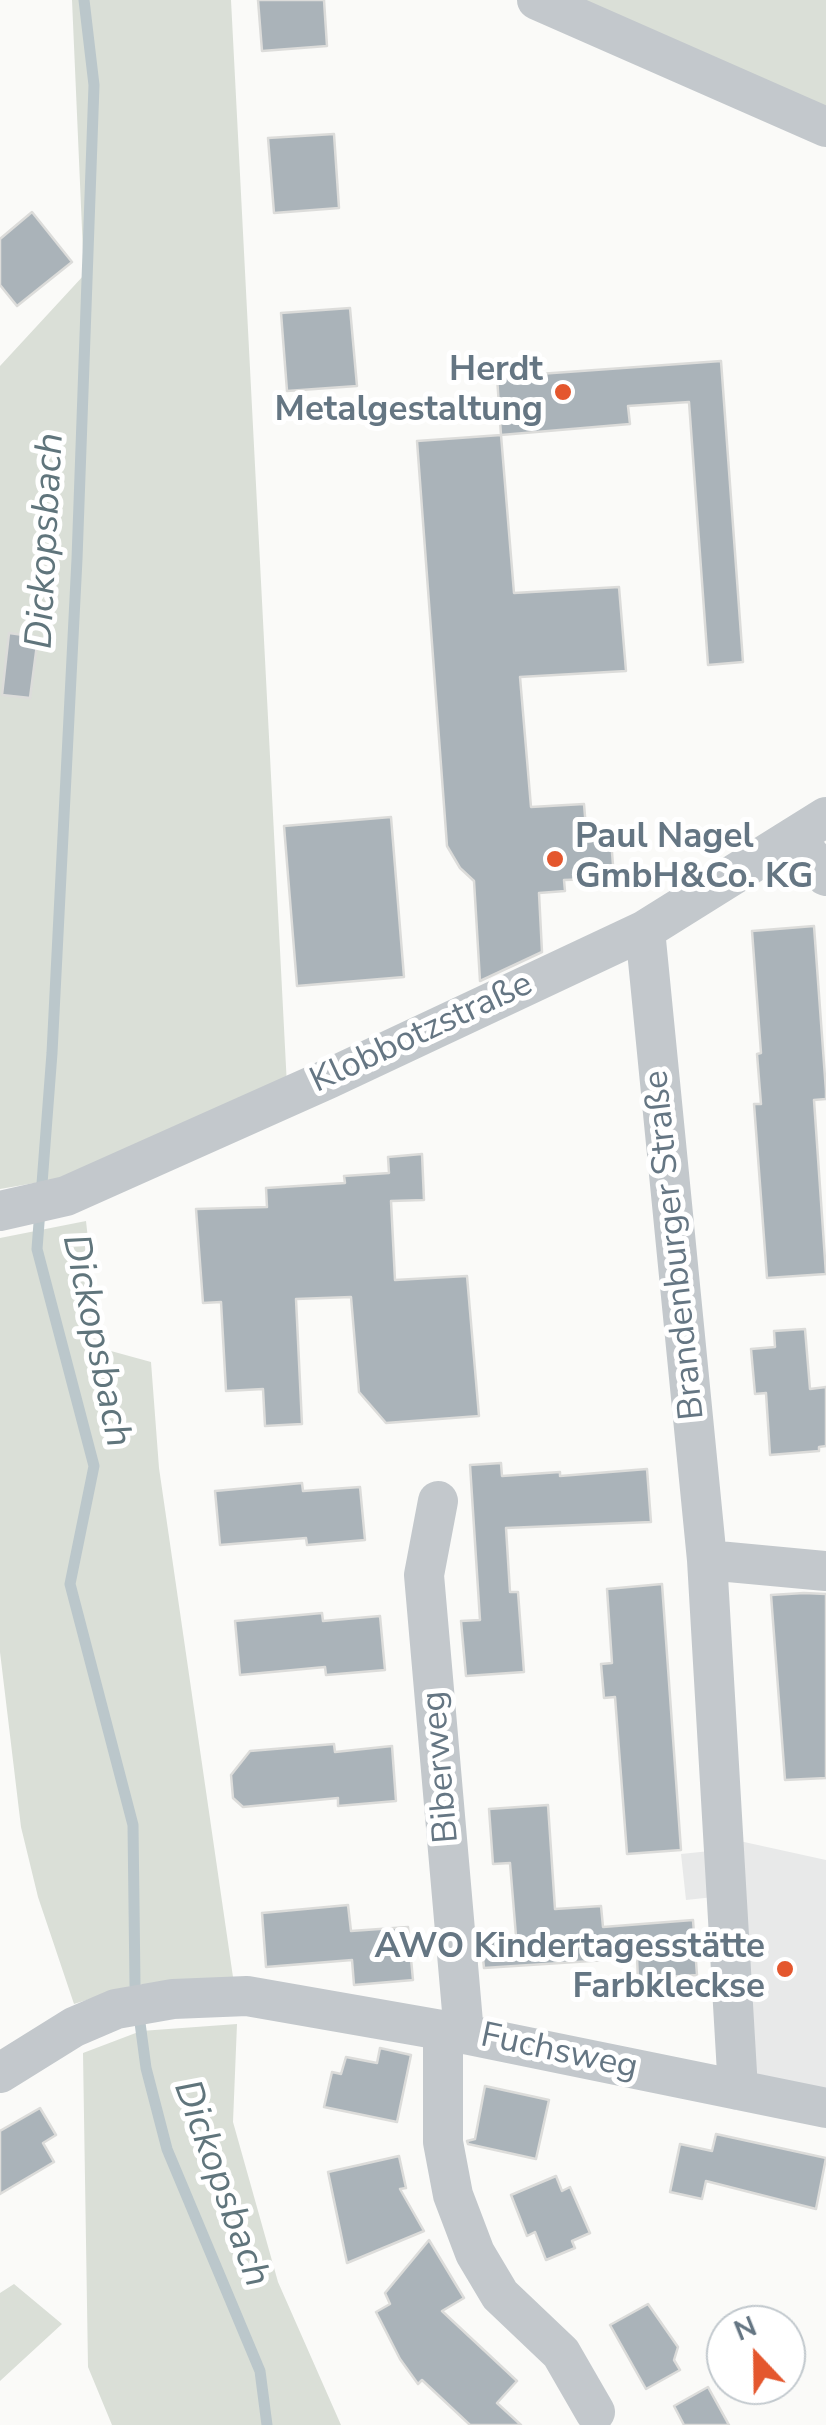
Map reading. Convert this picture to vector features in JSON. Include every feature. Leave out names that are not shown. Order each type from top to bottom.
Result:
[{"type":"street","points":[[537,0],[826,127]]},
{"type":"street","points":[[811,828],[826,876]]},
{"type":"street","name":"Klobbotzstraße","points":[[7,1210],[66,1196],[646,930],[811,828]]},
{"type":"street","name":"Brandenburger Straße","points":[[646,930],[707,1560],[738,2090]]},
{"type":"street","name":"Biberweg","points":[[438,1501],[424,1574],[454,1895],[453,2033],[442,2142],[453,2196],[475,2253],[500,2295],[561,2353],[595,2412]]},
{"type":"street","points":[[707,1560],[826,1571]]},
{"type":"street","name":"Fuchsweg","points":[[0,2073],[74,2027],[116,2008],[173,1999],[247,1996],[826,2108]]},
{"type":"shaded area","points":[[72,0],[231,0],[287,1086],[75,1176],[0,1189],[0,366],[84,275]]},
{"type":"shaded area","points":[[578,0],[826,0],[826,106]]},
{"type":"shaded area","points":[[86,1221],[100,1348],[151,1362],[159,1468],[233,1977],[135,1985],[74,2004],[38,1897],[21,1827],[0,1652],[0,1238]]},
{"type":"shaded area","name":"AWO Kindertagesstätte Farbkleckse","points":[[735,1840],[826,1860],[826,2092],[752,2077]]},
{"type":"shaded area","points":[[710,1851],[714,1897],[686,1900],[681,1854]]},
{"type":"shaded area","points":[[237,2024],[233,2122],[278,2282],[341,2425],[112,2425],[88,2367],[83,2053],[141,2031]]},
{"type":"shaded area","points":[[14,2284],[62,2324],[0,2381],[0,2293]]},
{"type":"building","points":[[258,0],[324,0],[327,46],[262,51]]},
{"type":"building","points":[[334,134],[339,208],[274,213],[268,138]]},
{"type":"building","points":[[32,212],[72,262],[17,306],[0,285],[0,239]]},
{"type":"building","points":[[350,308],[357,386],[287,391],[281,313]]},
{"type":"building","points":[[721,361],[743,662],[708,665],[689,402],[628,406],[630,424],[501,435],[497,377]]},
{"type":"building","points":[[501,435],[514,593],[619,587],[626,671],[520,677],[531,807],[584,804],[586,828],[610,827],[613,865],[589,866],[590,879],[564,880],[565,891],[539,893],[542,952],[480,981],[474,881],[460,868],[447,846],[417,441]]},
{"type":"building","points":[[9,633],[38,637],[30,698],[2,695]]},
{"type":"building","points":[[391,817],[404,977],[297,986],[284,826]]},
{"type":"building","points":[[814,926],[826,1091],[826,1099],[814,1100],[826,1274],[767,1278],[754,1104],[761,1104],[757,1054],[761,1053],[752,931]]},
{"type":"building","points":[[422,1154],[424,1200],[391,1201],[395,1280],[467,1276],[479,1416],[386,1423],[359,1392],[351,1297],[296,1299],[302,1424],[265,1426],[263,1389],[226,1391],[221,1302],[203,1303],[196,1209],[267,1207],[266,1188],[345,1183],[344,1176],[389,1173],[388,1157]]},
{"type":"building","points":[[805,1329],[810,1389],[826,1387],[826,1446],[819,1447],[819,1451],[770,1455],[766,1393],[755,1394],[751,1349],[775,1347],[774,1331]]},
{"type":"building","points":[[501,1463],[502,1476],[647,1469],[651,1522],[506,1528],[510,1592],[518,1592],[524,1672],[466,1676],[461,1621],[480,1620],[470,1465]]},
{"type":"building","points":[[302,1483],[303,1491],[360,1487],[365,1540],[307,1545],[306,1538],[220,1545],[215,1491]]},
{"type":"building","points":[[662,1584],[681,1850],[627,1854],[615,1697],[604,1698],[601,1664],[612,1663],[607,1589]]},
{"type":"building","points":[[826,1594],[826,1778],[785,1780],[771,1595]]},
{"type":"building","points":[[322,1613],[323,1621],[380,1616],[385,1670],[326,1675],[325,1667],[240,1675],[235,1621]]},
{"type":"building","points":[[334,1744],[335,1752],[392,1746],[396,1801],[338,1806],[338,1798],[243,1807],[233,1798],[231,1775],[250,1751]]},
{"type":"building","points":[[548,1805],[555,1909],[601,1906],[603,1927],[693,1920],[697,1975],[638,1979],[637,1958],[484,1968],[481,1939],[516,1936],[510,1863],[493,1864],[489,1809]]},
{"type":"building","points":[[348,1905],[351,1931],[408,1927],[413,1980],[354,1985],[352,1960],[266,1967],[262,1913]]},
{"type":"building","points":[[380,2048],[411,2055],[397,2122],[324,2107],[332,2072],[341,2074],[346,2057],[377,2063]]},
{"type":"building","points":[[485,2086],[549,2100],[536,2159],[468,2144],[467,2141],[475,2139]]},
{"type":"building","points":[[40,2108],[56,2135],[43,2143],[54,2162],[0,2194],[0,2131]]},
{"type":"building","points":[[716,2134],[826,2158],[816,2209],[706,2181],[702,2199],[670,2192],[680,2144],[712,2151]]},
{"type":"building","points":[[399,2156],[406,2188],[400,2189],[424,2231],[347,2263],[328,2172]]},
{"type":"building","points":[[556,2176],[562,2191],[570,2187],[590,2233],[572,2241],[575,2248],[546,2260],[535,2232],[527,2236],[511,2195]]},
{"type":"building","points":[[429,2240],[464,2298],[442,2311],[517,2381],[497,2403],[521,2425],[470,2425],[422,2380],[418,2384],[376,2312],[390,2304],[385,2293]]},
{"type":"building","points":[[648,2304],[678,2347],[674,2360],[680,2370],[646,2389],[610,2325]]},
{"type":"building","points":[[706,2388],[706,2405],[718,2405],[729,2425],[684,2425],[674,2406]]},
{"type":"waterway","name":"Dickopsbach","points":[[84,0],[94,85],[77,559],[52,1053],[37,1249],[94,1466],[70,1584],[133,1825],[135,1985],[146,2068],[167,2149],[260,2371],[267,2425]]},
{"type":"place","name":"Herdt Metalgestaltung","points":[[563,392]]},
{"type":"place","name":"Paul Nagel GmbH&Co. KG","points":[[555,859]]},
{"type":"place","name":"AWO Kindertagesstätte Farbkleckse","points":[[785,1969]]}]
